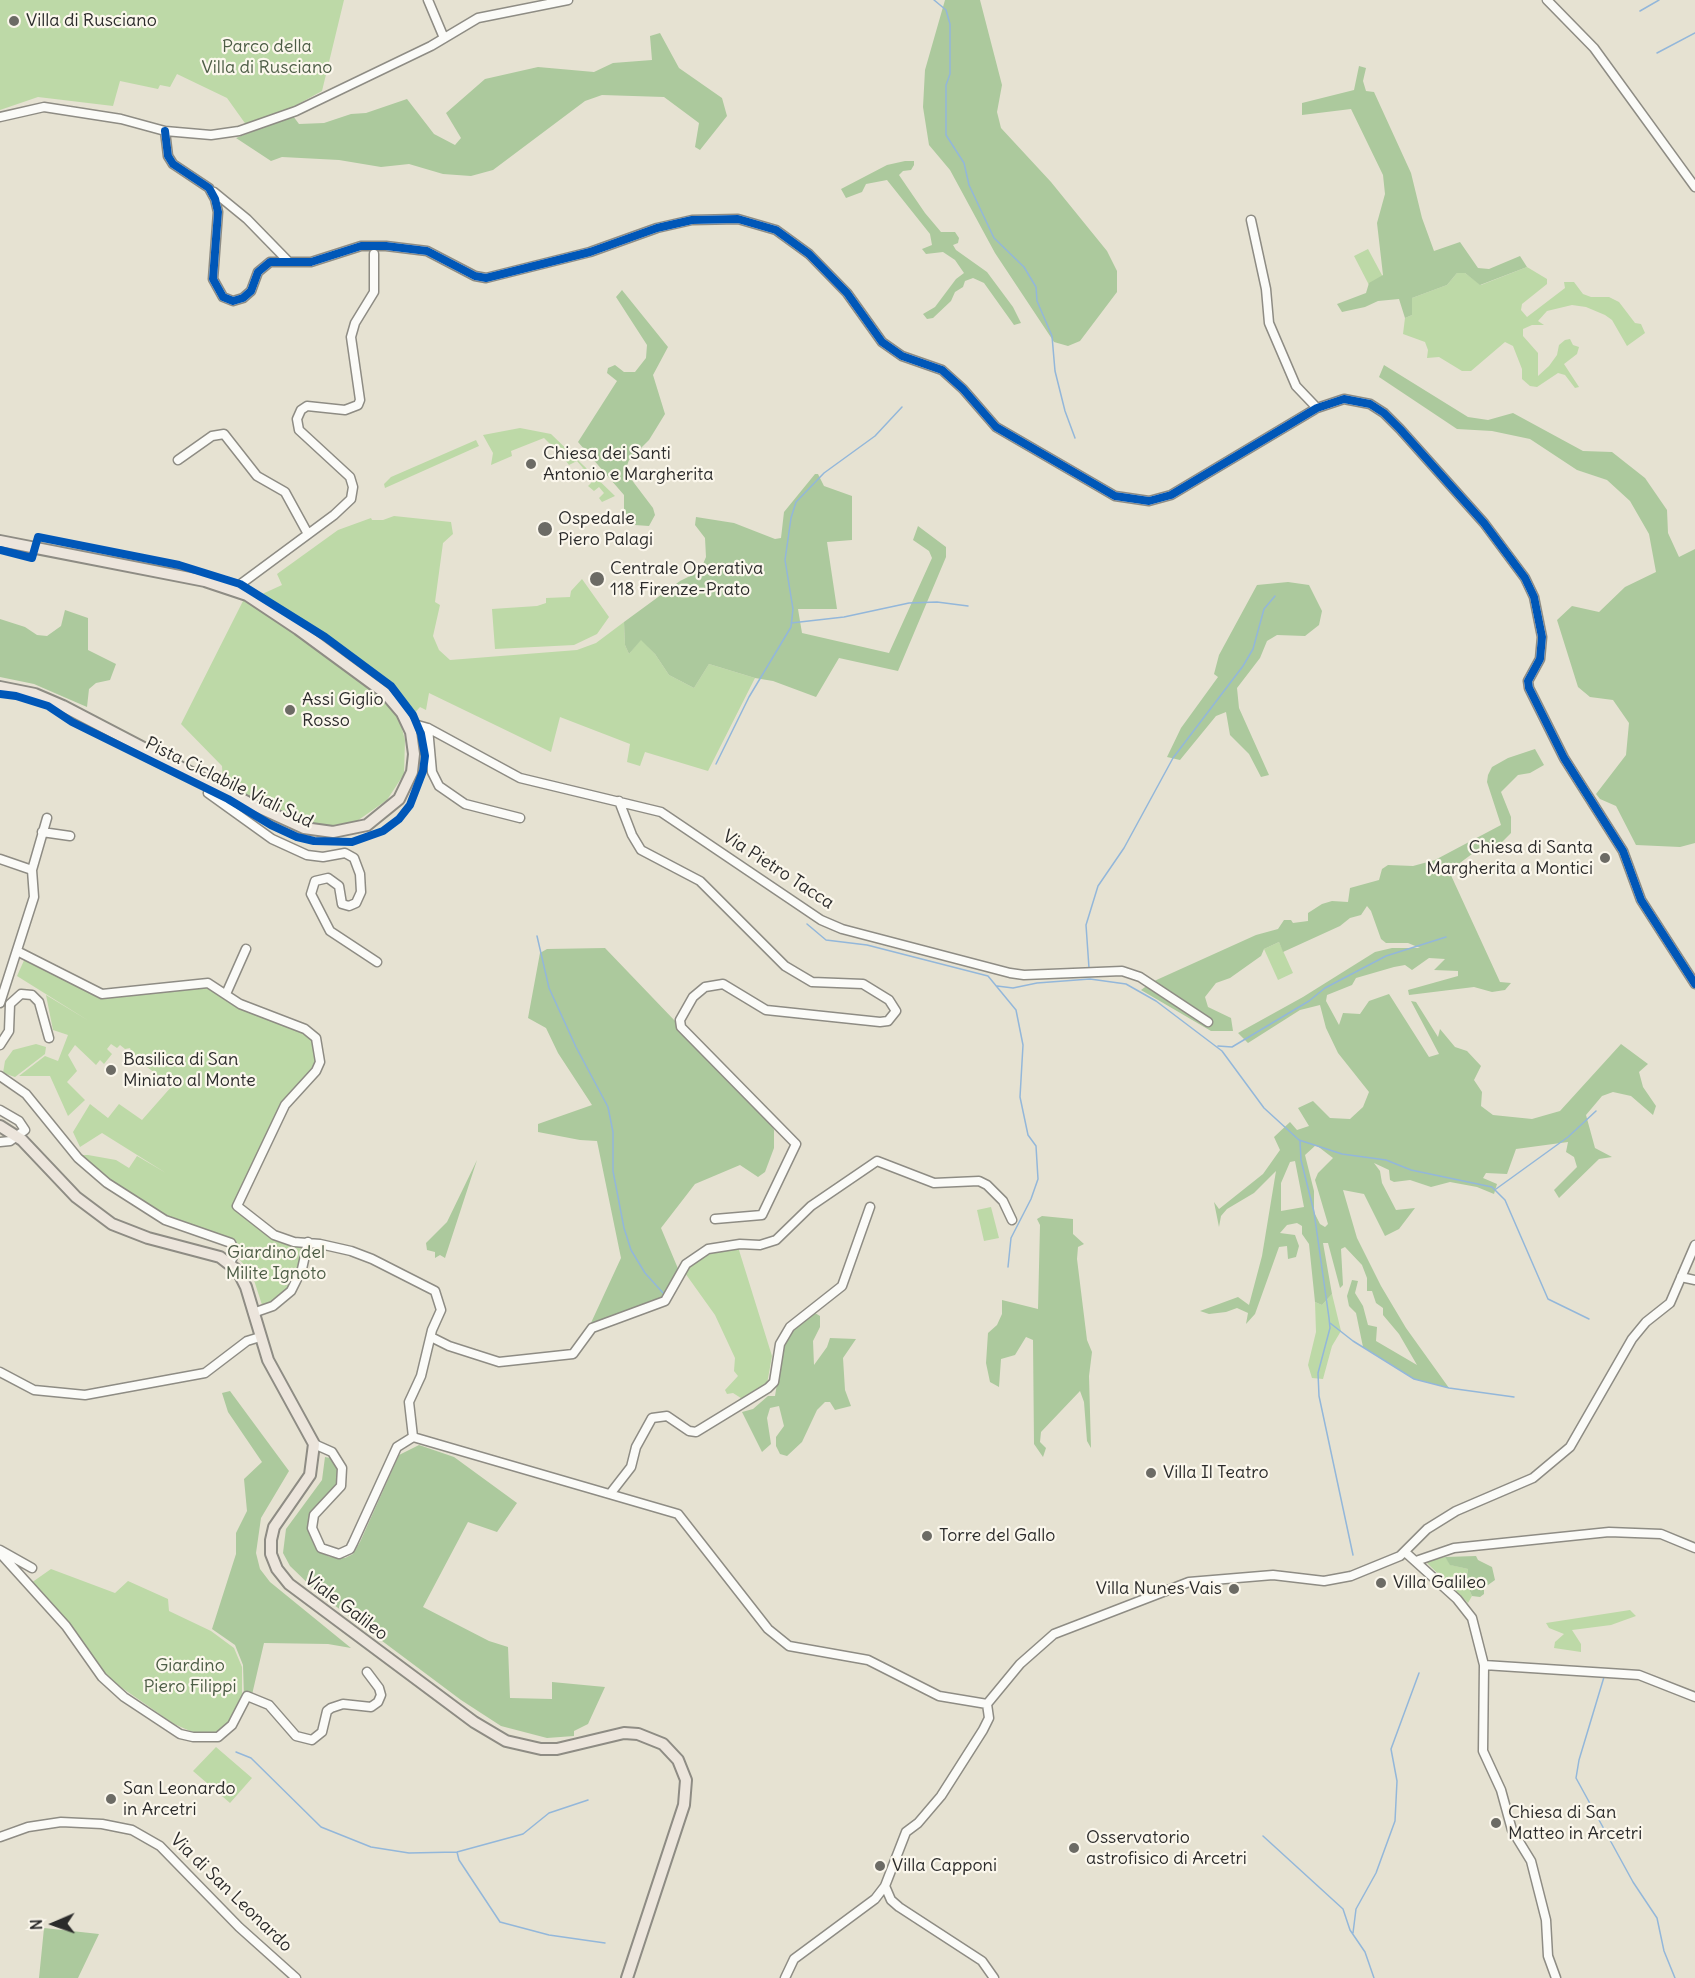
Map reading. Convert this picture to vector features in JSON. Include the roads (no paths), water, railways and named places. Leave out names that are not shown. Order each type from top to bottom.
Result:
[{"type":"main road","points":[[0,541],[205,581],[234,589],[265,606],[374,682],[407,722],[414,754],[408,784],[390,809],[361,828],[333,832],[304,828],[211,784],[63,706],[35,694],[0,687]]},
{"type":"main road","points":[[0,1126],[18,1136],[76,1197],[112,1224],[129,1232],[203,1251],[230,1263],[243,1280],[260,1337],[275,1375],[306,1424],[314,1444]]},
{"type":"main road","name":"Viale Galileo","points":[[314,1444],[310,1476],[278,1521],[271,1540],[271,1554],[277,1569],[314,1605],[474,1722],[506,1741],[541,1749],[557,1749],[624,1733],[638,1734],[663,1744],[678,1760],[686,1780],[684,1805],[627,1978]]},
{"type":"street","points":[[428,0],[444,38]]},
{"type":"street","points":[[0,117],[44,107],[121,119],[165,131],[211,135],[239,131],[296,111],[444,38],[478,18],[568,0]]},
{"type":"street","points":[[1547,0],[1594,48],[1695,187]]},
{"type":"street","points":[[165,131],[168,156],[173,164],[209,188],[247,219],[288,261]]},
{"type":"street","points":[[209,188],[219,212],[213,279],[223,297],[233,301],[243,298],[251,291],[263,266],[274,261],[311,262],[361,246],[427,251],[475,276],[486,278],[590,252],[657,228],[692,220],[738,219],[761,224],[787,237],[809,254],[847,293],[878,337],[902,357],[942,370],[1002,431],[1097,488],[1130,500],[1149,501],[1171,495],[1317,408],[1344,399],[1356,400],[1384,413],[1513,559],[1534,597],[1540,616],[1542,637],[1540,659],[1528,681],[1529,688],[1564,758],[1623,851],[1641,900],[1695,984]]},
{"type":"street","points":[[1251,220],[1266,289],[1269,323],[1296,386],[1317,408]]},
{"type":"street","points":[[234,589],[347,504],[353,487],[346,472],[299,430],[297,419],[301,410],[307,406],[345,410],[358,405],[360,400],[351,337],[355,323],[374,292],[374,254]]},
{"type":"street","points":[[178,460],[212,436],[224,434],[256,476],[285,492],[308,534]]},
{"type":"street","name":"Via Pietro Tacca","points":[[407,722],[428,728],[520,778],[661,812],[821,920],[842,929],[1010,973],[1024,975],[1122,971],[1140,977],[1208,1022]]},
{"type":"street","points":[[428,728],[432,772],[439,786],[465,804],[520,818]]},
{"type":"street","points":[[211,784],[208,793],[272,839],[314,856],[345,853],[354,858],[360,874],[361,892],[356,903],[349,906],[342,904],[339,886],[328,878],[315,881],[311,894],[330,931],[377,962]]},
{"type":"street","points":[[619,801],[632,836],[641,850],[669,862],[700,881],[785,966],[812,982],[863,984],[889,1000],[896,1011],[888,1021],[880,1022],[766,1010],[723,984],[713,984],[693,997],[680,1020],[681,1027],[796,1144],[762,1215],[715,1219]]},
{"type":"street","points":[[0,1003],[34,897],[32,870],[47,818]]},
{"type":"street","points":[[42,832],[70,836]]},
{"type":"street","points":[[0,859],[32,870]]},
{"type":"street","points":[[226,994],[246,950]]},
{"type":"street","points":[[17,951],[102,994],[202,982],[214,985],[240,1004],[305,1029],[316,1038],[320,1062],[316,1071],[285,1105],[237,1206],[274,1235],[294,1242],[336,1246],[372,1259],[435,1291],[441,1310],[421,1376],[409,1402],[413,1437]]},
{"type":"street","points":[[0,1045],[9,1031],[10,1004],[21,994],[32,995],[39,1002],[49,1038]]},
{"type":"street","points":[[0,1076],[26,1094],[76,1155],[107,1183],[165,1220],[231,1243],[235,1253],[230,1263]]},
{"type":"street","points":[[0,1110],[23,1125],[25,1130],[18,1136],[0,1142]]},
{"type":"street","points":[[431,1337],[449,1346],[499,1362],[573,1354],[592,1328],[665,1300],[686,1264],[708,1249],[760,1245],[776,1240],[811,1206],[877,1161],[934,1183],[979,1181],[987,1185],[1002,1201],[1012,1220]]},
{"type":"street","points":[[610,1494],[631,1467],[640,1438],[652,1418],[667,1416],[688,1431],[696,1432],[768,1388],[774,1382],[780,1344],[790,1327],[842,1287],[870,1206]]},
{"type":"street","points":[[253,1313],[273,1306],[291,1291],[302,1269],[308,1242]]},
{"type":"street","points":[[785,1978],[794,1959],[875,1899],[885,1886],[899,1843],[906,1832],[918,1823],[941,1796],[989,1718],[987,1704],[1020,1664],[1054,1634],[1127,1608],[1170,1588],[1189,1582],[1273,1575],[1324,1581],[1351,1576],[1400,1556],[1427,1529],[1445,1517],[1533,1478],[1570,1448],[1632,1339],[1646,1322],[1670,1303],[1695,1245]]},
{"type":"street","points":[[1682,1277],[1695,1280]]},
{"type":"street","points":[[0,1372],[34,1390],[85,1395],[205,1373],[247,1341],[260,1337]]},
{"type":"street","points":[[314,1444],[333,1452],[342,1468],[341,1486],[318,1509],[312,1528],[321,1548],[339,1554],[350,1549],[396,1447],[413,1437],[683,1517],[768,1629],[789,1646],[868,1660],[939,1696],[987,1704]]},
{"type":"street","points":[[1416,1561],[1454,1548],[1609,1532],[1661,1534],[1695,1548]]},
{"type":"street","points":[[0,1551],[32,1568]]},
{"type":"street","points":[[0,1551],[66,1626],[102,1677],[124,1697],[180,1734],[207,1739],[218,1737],[232,1725],[247,1696],[269,1705],[296,1736],[312,1740],[322,1732],[327,1711],[331,1708],[342,1704],[371,1707],[378,1702],[381,1695],[379,1688],[367,1672]]},
{"type":"street","points":[[1405,1552],[1457,1599],[1472,1618],[1484,1665],[1481,1744],[1501,1790],[1512,1830],[1531,1861],[1546,1920],[1548,1956],[1556,1978]]},
{"type":"street","points":[[1484,1665],[1639,1675],[1695,1697]]},
{"type":"street","name":"Via di San Leonardo","points":[[0,1837],[28,1827],[61,1822],[102,1824],[132,1830],[160,1846],[239,1927],[296,1978]]},
{"type":"street","points":[[885,1886],[891,1900],[899,1907],[982,1961],[994,1978]]},
{"type":"waterway","points":[[934,0],[946,10],[950,24],[950,74],[946,85],[946,135],[964,163],[969,185],[994,238],[1024,267],[1036,287],[1037,301],[1052,336],[1055,371],[1065,411],[1075,438]]},
{"type":"waterway","points":[[1640,11],[1659,0]]},
{"type":"waterway","points":[[1657,53],[1695,33]]},
{"type":"waterway","points":[[716,764],[749,697],[791,627],[793,609],[785,560],[791,518],[796,502],[824,473],[875,436],[902,407]]},
{"type":"waterway","points":[[1089,968],[1086,925],[1098,886],[1124,848],[1173,758],[1243,666],[1253,649],[1264,609],[1275,596]]},
{"type":"waterway","points":[[791,623],[844,617],[909,603],[937,602],[968,606]]},
{"type":"waterway","points":[[807,924],[826,940],[867,945],[988,976],[1016,1010],[1023,1045],[1020,1097],[1028,1135],[1036,1146],[1038,1179],[1031,1199],[1011,1238],[1008,1267]]},
{"type":"waterway","points":[[537,936],[549,988],[576,1047],[608,1107],[613,1132],[613,1171],[624,1228],[631,1250],[645,1273],[664,1294]]},
{"type":"waterway","points":[[1218,1046],[1232,1047],[1309,1001],[1325,988],[1386,956],[1446,937]]},
{"type":"waterway","points":[[997,986],[1013,988],[1037,983],[1090,979],[1126,984],[1156,1001],[1222,1051],[1264,1108],[1299,1140],[1342,1154],[1386,1160],[1411,1170],[1492,1187],[1505,1200],[1548,1299],[1589,1319]]},
{"type":"waterway","points":[[1496,1189],[1568,1137],[1596,1111]]},
{"type":"waterway","points":[[1300,1141],[1301,1160],[1314,1212],[1330,1328],[1318,1373],[1319,1396],[1353,1555]]},
{"type":"waterway","points":[[1330,1323],[1353,1341],[1414,1379],[1449,1388],[1514,1397]]},
{"type":"waterway","points":[[1353,1933],[1356,1909],[1376,1873],[1395,1821],[1397,1781],[1391,1749],[1419,1673]]},
{"type":"waterway","points":[[1604,1677],[1579,1760],[1576,1778],[1633,1882],[1657,1918],[1664,1951],[1675,1978]]},
{"type":"waterway","points":[[236,1752],[251,1758],[321,1827],[371,1847],[409,1853],[457,1852],[523,1834],[549,1813],[588,1800]]},
{"type":"waterway","points":[[1263,1836],[1343,1909],[1350,1930],[1365,1952],[1374,1978]]},
{"type":"waterway","points":[[457,1852],[459,1860],[500,1922],[549,1935],[605,1943]]},
{"type":"place","name":"Villa di Rusciano","points":[[14,21]]},
{"type":"place","name":"Chiesa dei Santi Antonio e Margherita","points":[[531,464]]},
{"type":"place","name":"Ospedale Piero Palagi","points":[[545,529]]},
{"type":"place","name":"Centrale Operativa 118 Firenze-Prato","points":[[597,579]]},
{"type":"place","name":"Assi Giglio Rosso","points":[[290,710]]},
{"type":"place","name":"Chiesa di Santa Margherita a Montici","points":[[1605,858]]},
{"type":"place","name":"Basilica di San Miniato al Monte","points":[[111,1070]]},
{"type":"place","name":"Villa Il Teatro","points":[[1151,1473]]},
{"type":"place","name":"Torre del Gallo","points":[[927,1536]]},
{"type":"place","name":"Villa Galileo","points":[[1381,1583]]},
{"type":"place","name":"Villa Nunes Vais","points":[[1234,1589]]},
{"type":"place","name":"San Leonardo in Arcetri","points":[[111,1799]]},
{"type":"place","name":"Chiesa di San Matteo in Arcetri","points":[[1496,1823]]},
{"type":"place","name":"Osservatorio astrofisico di Arcetri","points":[[1074,1848]]},
{"type":"place","name":"Villa Capponi","points":[[880,1866]]},
{"type":"park label","name":"Parco della Villa di Rusciano","points":[[267,57]]},
{"type":"park label","name":"Giardino del Milite Ignoto","points":[[276,1263]]},
{"type":"park label","name":"Giardino Piero Filippi","points":[[190,1676]]}]
